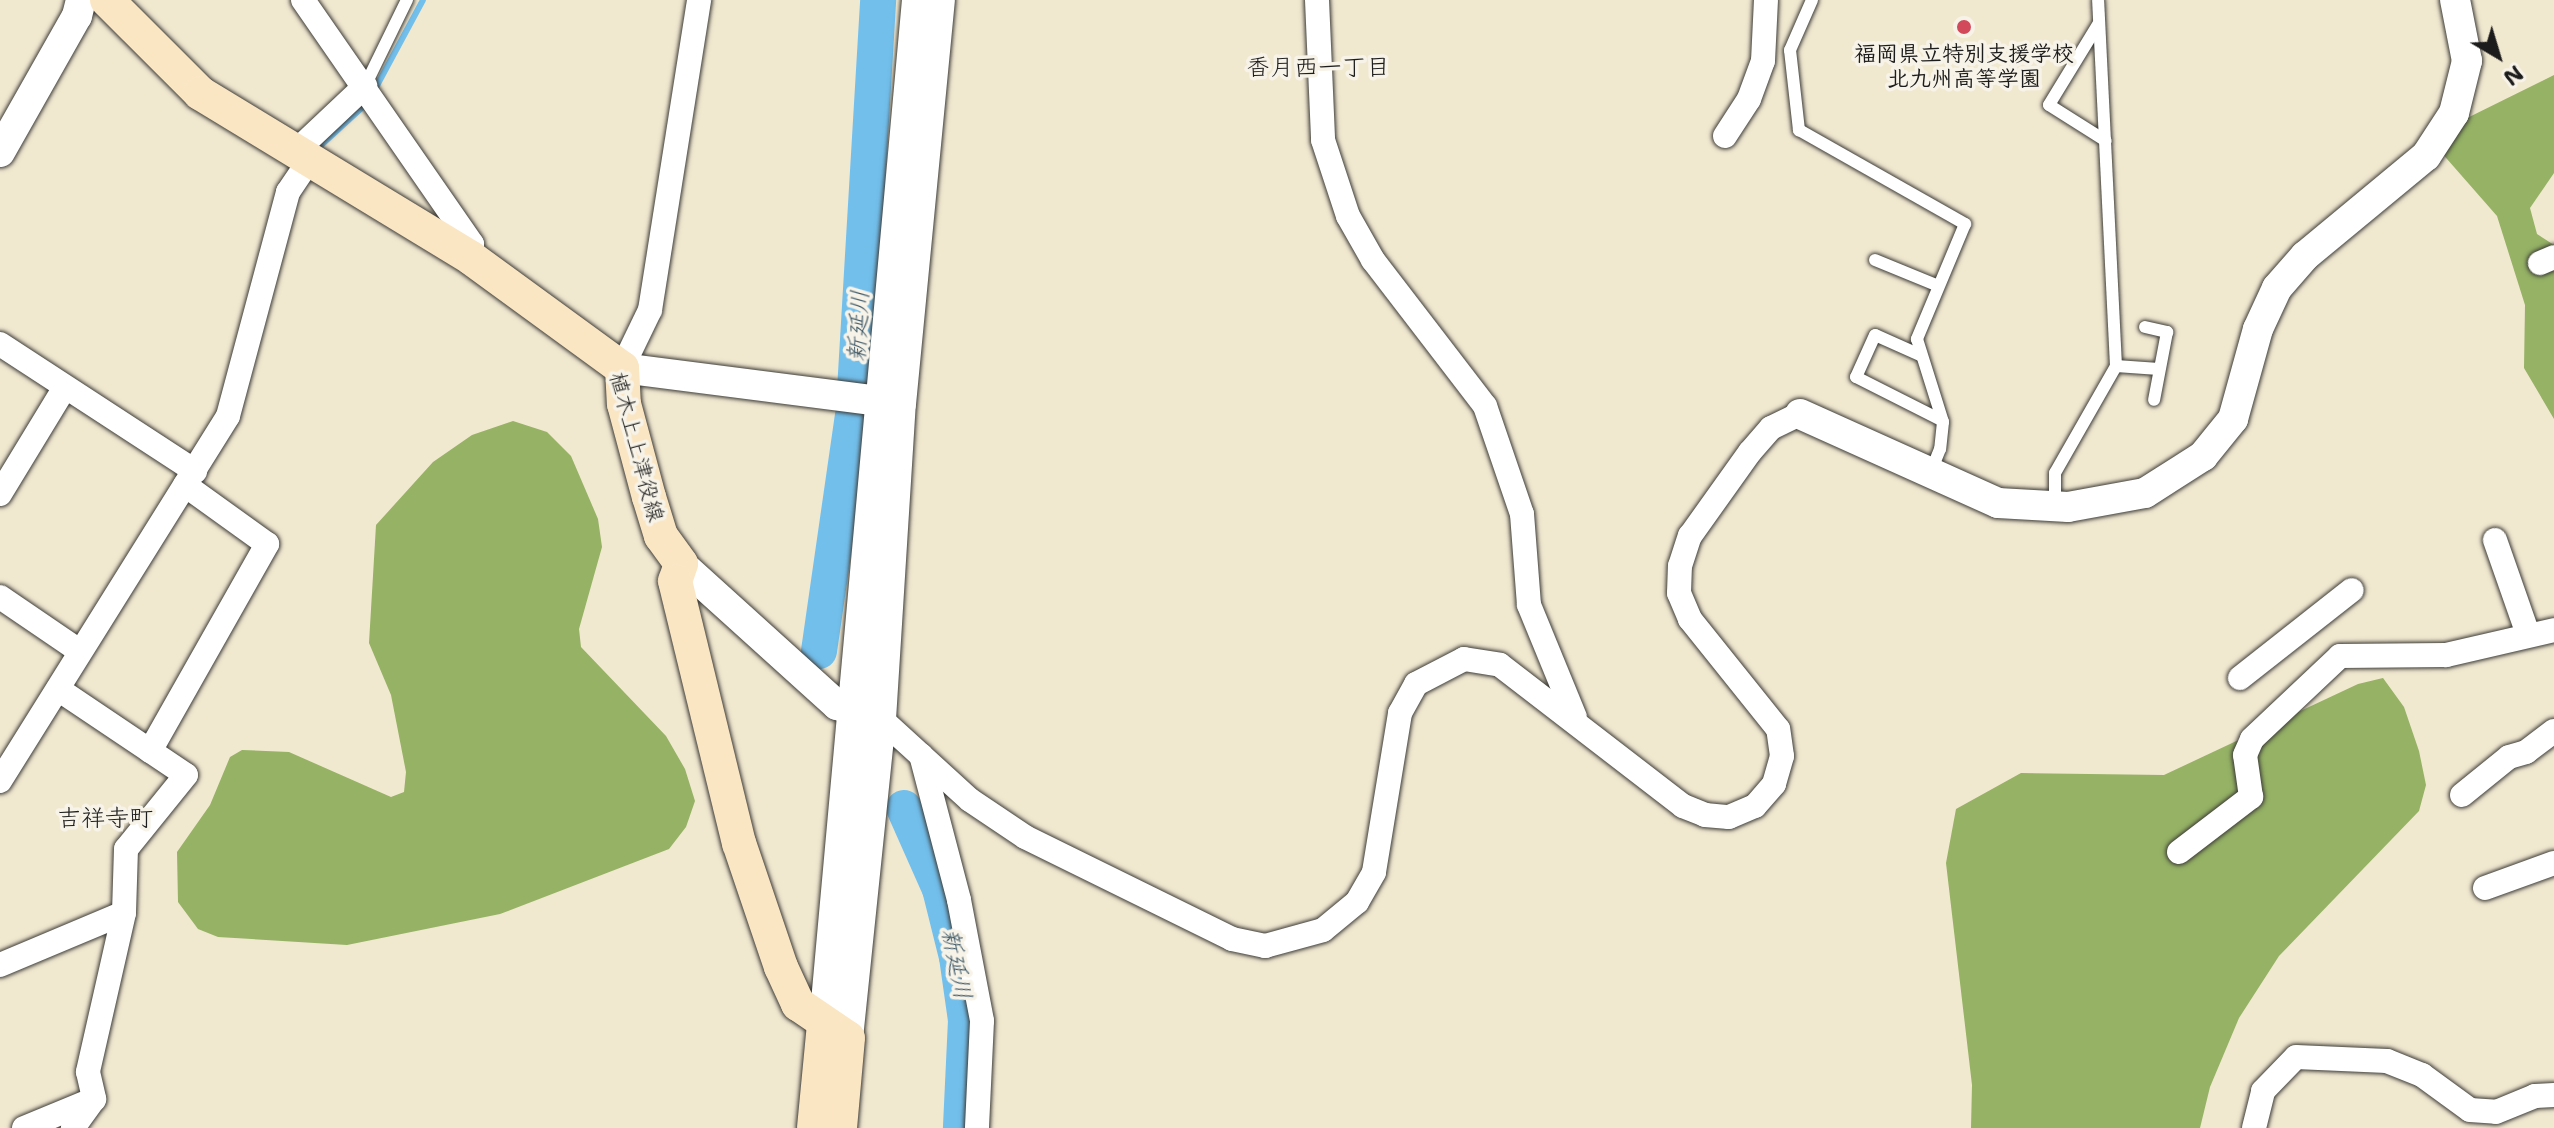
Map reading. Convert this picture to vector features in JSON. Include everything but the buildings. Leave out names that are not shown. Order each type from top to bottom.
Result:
[{"type":"main road","name":"植木上上津役線","points":[[107,0],[200,93],[301,158],[471,258],[622,368],[624,404],[649,497],[661,536],[681,564]]},
{"type":"main road","points":[[681,564],[675,581],[739,843],[781,967],[798,1004],[836,1031]]},
{"type":"main road","points":[[814,1128],[836,1031]]},
{"type":"main road","points":[[836,1031],[840,1128]]},
{"type":"street","points":[[0,152],[77,16],[81,0]]},
{"type":"street","points":[[303,0],[472,244],[471,258]]},
{"type":"street","points":[[699,0],[650,310],[622,368],[889,402]]},
{"type":"street","points":[[836,1031],[868,714],[917,0]]},
{"type":"street","points":[[889,402],[940,0]]},
{"type":"street","points":[[1317,0],[1323,140],[1348,216],[1373,260],[1485,406],[1522,514],[1529,605],[1575,719]]},
{"type":"street","points":[[1725,136],[1749,99],[1763,61],[1766,0]]},
{"type":"street","points":[[681,564],[837,705],[868,714],[921,755],[970,800],[1025,837],[1232,939],[1265,946],[1323,930],[1357,902],[1374,872],[1400,713],[1416,684],[1464,659],[1500,665],[1575,719],[1661,791],[1705,815],[1729,817],[1755,806],[1774,784],[1782,756],[1778,729],[1690,619],[1679,593],[1680,566],[1690,536],[1771,428],[1800,414],[1929,475],[1998,503],[2055,506],[2145,493],[2203,456],[2233,419],[2258,329],[2277,288],[2305,256],[2426,156],[2454,113],[2467,61],[2455,0]]},
{"type":"street","points":[[0,781],[58,689],[78,650],[228,416],[288,192],[301,158],[365,86]]},
{"type":"street","points":[[0,344],[190,478],[267,544],[150,751]]},
{"type":"street","points":[[0,494],[65,387]]},
{"type":"street","points":[[2495,540],[2528,634]]},
{"type":"street","points":[[2240,678],[2352,590]]},
{"type":"street","points":[[0,597],[78,650]]},
{"type":"street","points":[[2179,852],[2251,797],[2245,755],[2252,739],[2317,674],[2340,656],[2446,655],[2554,630]]},
{"type":"street","points":[[2286,644],[2317,674]]},
{"type":"street","points":[[58,689],[186,775],[126,849],[124,913],[88,1072],[94,1099],[73,1128]]},
{"type":"street","points":[[2462,795],[2509,757],[2526,752],[2554,731]]},
{"type":"street","points":[[921,755],[959,900],[982,1021],[977,1128]]},
{"type":"street","points":[[2485,888],[2554,863]]},
{"type":"street","points":[[0,965],[124,913]]},
{"type":"street","points":[[2254,1128],[2263,1091],[2296,1057],[2387,1061],[2422,1075],[2470,1119],[2535,1096],[2554,1095]]},
{"type":"street","points":[[24,1128],[94,1099]]},
{"type":"lane","points":[[365,86],[407,0]]},
{"type":"lane","points":[[1812,0],[1790,50],[1799,130],[1965,224],[1936,285],[1917,339],[1943,421],[1940,449],[1929,475]]},
{"type":"lane","points":[[2055,506],[2055,473],[2116,366],[2098,0]]},
{"type":"lane","points":[[2099,23],[2049,105],[2106,141]]},
{"type":"lane","points":[[1875,260],[1936,285]]},
{"type":"lane","points":[[2145,327],[2167,332],[2154,400]]},
{"type":"lane","points":[[1920,355],[1875,335],[1856,377],[1943,421]]},
{"type":"lane","points":[[2116,366],[2159,369]]},
{"type":"green space","points":[[2554,75],[2554,173],[2530,208],[2537,234],[2554,245],[2554,419],[2524,368],[2525,305],[2497,216],[2433,143],[2455,124]]},
{"type":"green space","points":[[513,421],[547,432],[571,456],[598,519],[602,547],[579,629],[581,647],[666,736],[685,769],[695,801],[686,827],[669,849],[500,914],[347,945],[218,937],[198,929],[178,902],[177,852],[210,805],[230,757],[242,750],[289,752],[391,797],[404,792],[406,772],[391,695],[369,643],[376,525],[433,462],[472,435]]},
{"type":"green space","points":[[2383,678],[2404,707],[2419,751],[2426,785],[2419,811],[2279,956],[2239,1018],[2210,1087],[2200,1128],[1971,1128],[1972,1085],[1946,863],[1956,809],[2021,773],[2164,775],[2358,684]]},
{"type":"waterway","points":[[374,91],[423,0]]},
{"type":"waterway","name":"新延川","points":[[819,651],[854,407],[878,0]]},
{"type":"waterway","points":[[319,147],[366,104]]},
{"type":"waterway","name":"新延川","points":[[904,808],[940,889],[957,957],[966,1020],[961,1128]]},
{"type":"place","name":"福岡県立特別支援学校 北九州高等学園","points":[[1964,27]]},
{"type":"district","name":"香月西一丁目","points":[[1318,68]]},
{"type":"district","name":"吉祥寺町","points":[[105,819]]}]
